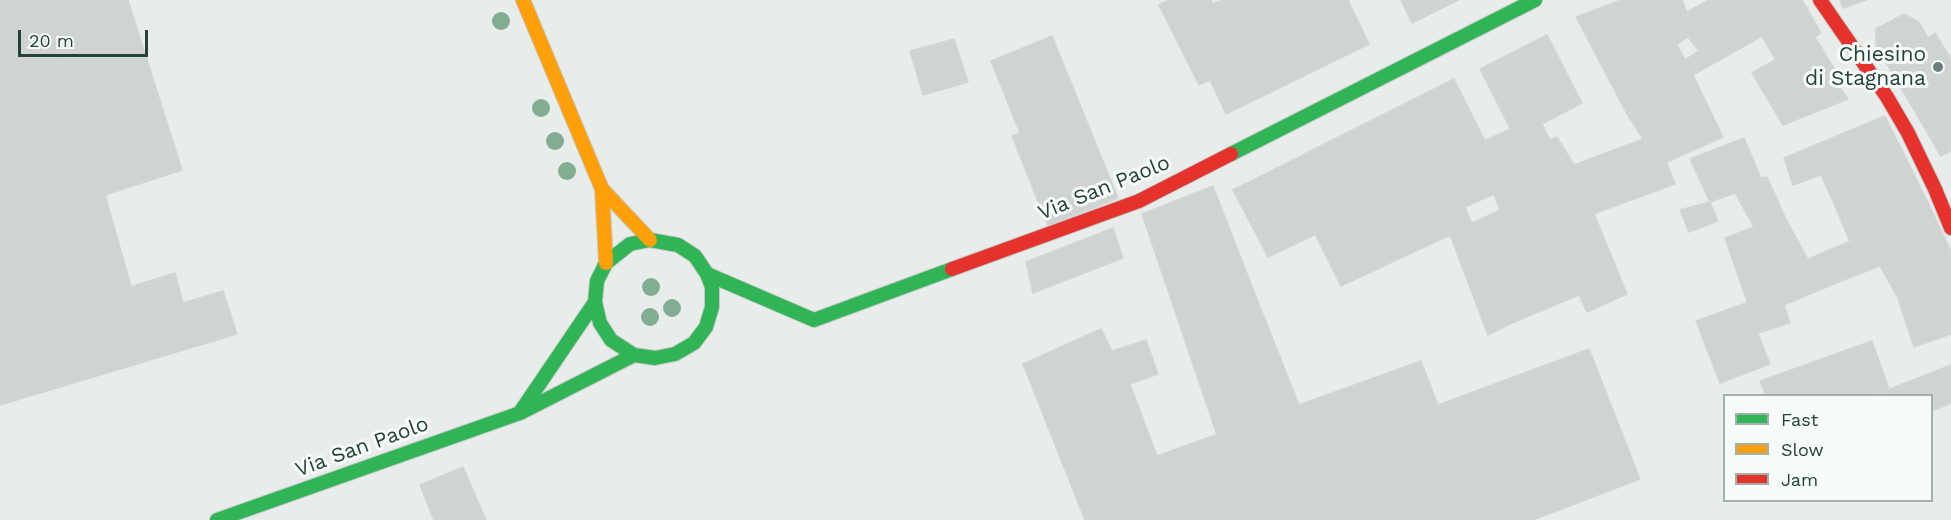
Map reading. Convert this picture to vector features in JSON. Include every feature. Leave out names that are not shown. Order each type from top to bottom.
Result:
[{"type":"street","points":[[524,0],[602,189],[606,263]]},
{"type":"street","name":"Via San Paolo","points":[[650,240],[678,245],[695,256],[707,273],[814,320],[1139,201],[1535,0]]},
{"type":"street","points":[[1820,0],[1887,97],[1908,133],[1951,228]]},
{"type":"street","points":[[602,189],[650,240]]},
{"type":"street","points":[[650,240],[630,244],[606,263],[597,281],[595,302],[600,323],[611,340],[634,354],[655,358],[675,354],[693,343],[706,327],[712,307],[712,287],[707,273]]},
{"type":"street","points":[[520,413],[595,302]]},
{"type":"street","name":"Via San Paolo","points":[[217,520],[520,413],[634,354]]},
{"type":"building","points":[[0,0],[42,0],[70,87],[0,108]]},
{"type":"building","points":[[42,0],[128,0],[182,170],[105,195]]},
{"type":"building","points":[[1169,0],[1211,0],[1213,4],[1222,0],[1348,0],[1369,44],[1226,114],[1210,80],[1199,85],[1159,5]]},
{"type":"building","points":[[1401,0],[1458,0],[1412,23]]},
{"type":"building","points":[[1621,0],[1654,0],[1666,24],[1595,53],[1576,17]]},
{"type":"building","points":[[1654,0],[1682,0],[1687,12],[1688,37],[1676,45]]},
{"type":"building","points":[[1709,0],[1802,0],[1808,10],[1693,75],[1685,60],[1699,51],[1688,37],[1687,12]]},
{"type":"building","points":[[1840,0],[1866,0],[1843,8]]},
{"type":"building","points":[[1808,10],[1821,33],[1775,59],[1762,36]]},
{"type":"building","points":[[1904,14],[1919,22],[1928,38],[1935,33],[1951,59],[1951,151],[1941,156],[1876,45],[1876,29]]},
{"type":"building","points":[[1666,24],[1693,75],[1627,114],[1595,53]]},
{"type":"building","points":[[1547,35],[1582,103],[1515,138],[1480,69]]},
{"type":"building","points":[[1052,36],[1118,198],[1048,226],[1012,136],[1020,133],[991,61]]},
{"type":"building","points":[[1815,37],[1836,72],[1773,108],[1752,73]]},
{"type":"building","points":[[954,39],[968,82],[923,95],[910,51]]},
{"type":"building","points":[[1693,75],[1723,137],[1660,165],[1627,114]]},
{"type":"building","points":[[1831,75],[1848,99],[1783,125],[1773,108]]},
{"type":"building","points":[[1454,79],[1516,203],[1500,210],[1494,194],[1465,207],[1512,323],[1488,335],[1450,235],[1341,286],[1281,166]]},
{"type":"building","points":[[70,87],[105,195],[0,231],[0,108]]},
{"type":"building","points":[[1885,116],[1909,164],[1832,199],[1821,175],[1793,185],[1784,158]]},
{"type":"building","points":[[1542,124],[1550,140],[1557,137],[1574,165],[1627,294],[1587,312],[1579,295],[1512,323],[1472,223],[1516,203],[1484,141],[1510,129],[1515,138]]},
{"type":"building","points":[[1744,138],[1761,178],[1767,177],[1784,215],[1754,227],[1735,193],[1710,202],[1690,159]]},
{"type":"building","points":[[1643,139],[1660,165],[1667,163],[1675,184],[1593,214],[1574,165]]},
{"type":"building","points":[[1909,164],[1931,209],[1850,242],[1832,199]]},
{"type":"building","points":[[1281,166],[1316,234],[1268,257],[1233,190]]},
{"type":"building","points":[[1213,186],[1251,284],[1207,296],[1211,308],[1178,320],[1142,214]]},
{"type":"building","points":[[105,195],[131,286],[0,327],[0,231]]},
{"type":"building","points":[[1710,202],[1718,221],[1689,232],[1680,210]]},
{"type":"building","points":[[1931,209],[1951,251],[1951,278],[1898,298],[1880,266],[1841,281],[1829,250]]},
{"type":"building","points":[[1784,215],[1808,260],[1775,274],[1754,227]]},
{"type":"building","points":[[1754,227],[1775,274],[1829,250],[1841,281],[1784,305],[1790,323],[1758,333],[1725,238]]},
{"type":"building","points":[[1113,228],[1123,258],[1033,293],[1026,262]]},
{"type":"building","points":[[175,273],[183,303],[223,291],[237,334],[0,405],[0,327]]},
{"type":"building","points":[[1951,278],[1951,307],[1906,323],[1898,298]]},
{"type":"building","points":[[1251,284],[1299,405],[1217,435],[1178,320],[1211,308],[1207,296]]},
{"type":"building","points":[[1746,303],[1770,364],[1720,383],[1696,321]]},
{"type":"building","points":[[1951,307],[1951,334],[1914,347],[1906,323]]},
{"type":"building","points":[[1101,329],[1112,351],[1146,340],[1158,374],[1130,384],[1157,456],[1421,361],[1438,405],[1589,349],[1640,479],[1533,520],[1085,520],[1023,364]]},
{"type":"building","points":[[1872,341],[1889,389],[1877,394],[1765,394],[1760,381]]},
{"type":"building","points":[[1951,365],[1951,403],[1933,411],[1933,394],[1877,394]]},
{"type":"building","points":[[463,467],[486,520],[434,520],[420,485]]},
{"type":"traffic: fast","points":[[1231,154],[1535,0]]},
{"type":"traffic: fast","points":[[707,274],[712,287],[712,307],[706,327],[694,343],[675,354],[655,358],[634,355],[611,340],[600,323],[595,302],[597,281],[606,263],[630,244],[650,240],[678,245],[695,256],[707,274],[814,320],[952,269]]},
{"type":"traffic: fast","points":[[521,411],[595,302]]},
{"type":"traffic: fast","points":[[217,520],[520,413],[634,355]]},
{"type":"traffic: slow","points":[[523,0],[602,189],[606,263]]},
{"type":"traffic: slow","points":[[602,189],[650,240]]},
{"type":"traffic: jam","points":[[1820,0],[1887,97],[1908,133],[1951,228]]},
{"type":"traffic: jam","points":[[952,269],[1139,201],[1231,154]]},
{"type":"place","name":"Chiesino di Stagnana","points":[[1938,67]]}]
